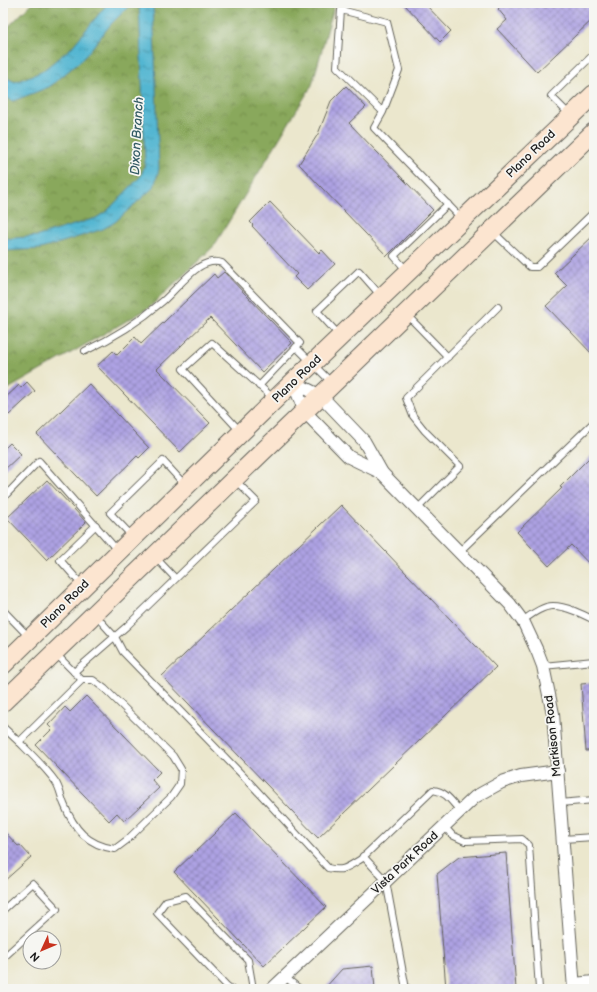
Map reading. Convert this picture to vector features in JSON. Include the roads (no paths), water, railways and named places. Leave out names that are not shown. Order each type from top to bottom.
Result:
[{"type":"main road","name":"Plano Road","points":[[3,665],[118,551],[594,94]]},
{"type":"main road","points":[[3,702],[492,231],[593,136],[571,116]]},
{"type":"main road","points":[[79,590],[94,615]]},
{"type":"street","name":"Markison Road","points":[[294,382],[328,390],[364,441],[382,473],[510,604],[522,621],[538,653],[543,666],[553,714],[574,986]]},
{"type":"street","name":"Markison Road","points":[[294,382],[305,412],[349,457],[382,473]]},
{"type":"street","name":"Vista Park Road","points":[[272,989],[475,797],[502,782],[521,776],[558,771]]},
{"type":"street","points":[[574,986],[594,982]]},
{"type":"lane","points":[[383,112],[337,67],[341,10],[387,22],[399,70],[383,112],[374,128],[463,220]]},
{"type":"lane","points":[[571,116],[551,96],[594,54]]},
{"type":"lane","points":[[408,272],[394,256],[448,204]]},
{"type":"lane","points":[[492,231],[530,267],[537,267],[594,212]]},
{"type":"lane","points":[[85,351],[123,331],[162,301],[199,267],[209,262],[222,262],[300,343],[259,386]]},
{"type":"lane","points":[[341,337],[317,311],[359,271],[382,297]]},
{"type":"lane","points":[[417,509],[460,466],[413,416],[406,398],[498,307]]},
{"type":"lane","points":[[406,314],[448,357]]},
{"type":"lane","points":[[242,432],[184,369],[212,343],[275,400]]},
{"type":"lane","points":[[296,347],[313,364],[328,390]]},
{"type":"lane","points":[[460,552],[594,422]]},
{"type":"lane","points":[[3,498],[39,461],[118,551]]},
{"type":"lane","points":[[133,537],[110,513],[163,461],[186,486]]},
{"type":"lane","points":[[74,672],[115,637],[256,501],[235,480]]},
{"type":"lane","points":[[79,590],[60,560],[96,525]]},
{"type":"lane","points":[[155,557],[176,578]]},
{"type":"lane","points":[[522,621],[537,611],[552,606],[576,612],[594,620]]},
{"type":"lane","points":[[3,610],[30,638]]},
{"type":"lane","points":[[94,615],[115,637],[123,652],[250,783],[328,868],[338,870],[350,866],[363,856],[433,790],[445,793],[460,811]]},
{"type":"lane","points":[[55,652],[82,680]]},
{"type":"lane","points":[[543,666],[594,661]]},
{"type":"lane","points":[[3,727],[56,782],[63,803],[75,827],[88,839],[101,847],[115,849],[127,840],[171,797],[180,784],[180,769],[173,756],[105,689],[93,680],[82,680],[19,742]]},
{"type":"lane","points":[[560,803],[594,800]]},
{"type":"lane","points":[[444,826],[452,835],[465,841],[522,839],[529,845],[539,989]]},
{"type":"lane","points":[[563,839],[594,837]]},
{"type":"lane","points":[[363,856],[386,881],[406,989]]},
{"type":"lane","points":[[3,910],[33,883],[57,909],[3,958]]},
{"type":"lane","points":[[231,989],[157,913],[166,900],[186,896],[248,960],[253,989]]},
{"type":"lane","points":[[285,977],[300,989]]},
{"type":"water","points":[[108,3],[138,3],[129,6],[111,24],[83,59],[49,87],[13,101],[3,96],[3,76],[15,82],[41,72],[71,48]]},
{"type":"water","points":[[139,3],[153,3],[159,169],[154,187],[115,222],[103,229],[41,249],[3,251],[3,239],[38,236],[96,218],[107,211],[141,176],[145,164]]},
{"type":"water label","name":"Dixon Branch","points":[[137,136]]}]
